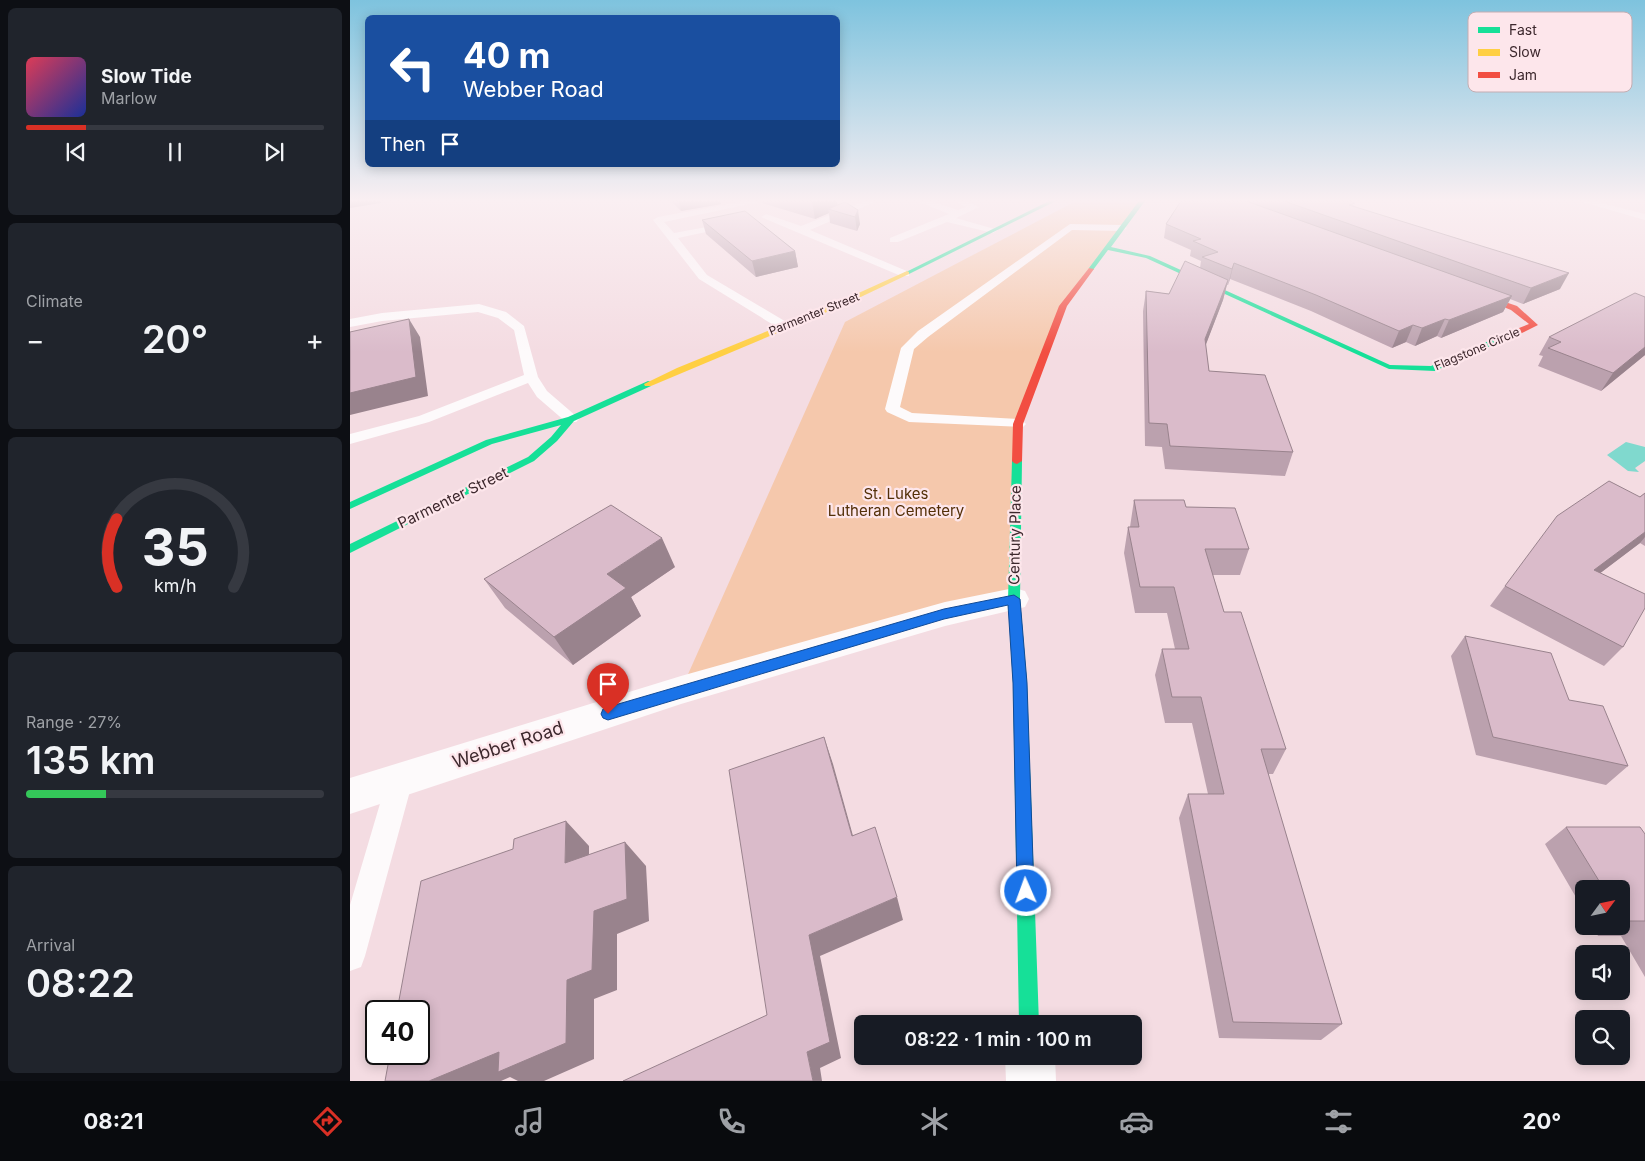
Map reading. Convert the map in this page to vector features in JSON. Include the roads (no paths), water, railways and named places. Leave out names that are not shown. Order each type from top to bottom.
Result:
[{"type":"street","name":"Parmenter Street","points":[[350,506],[489,442],[571,419],[696,362],[858,297],[951,251]]},
{"type":"street","name":"Century Place","points":[[1029,1015],[1020,683],[1014,599],[1018,424],[1041,359],[1063,306],[1104,251]]},
{"type":"street","name":"Flagstone Circle","points":[[1125,251],[1148,256],[1389,367],[1432,369],[1534,326],[1514,308],[1458,288]]},
{"type":"street","name":"Parmenter Street","points":[[350,549],[531,459],[554,439],[571,419]]},
{"type":"street","name":"Webber Road","points":[[350,796],[682,690],[944,614],[1014,599]]},
{"type":"street","points":[[1030,1065],[1031,1081]]},
{"type":"lane","points":[[682,251],[702,277],[784,326]]},
{"type":"lane","points":[[848,251],[905,274]]},
{"type":"lane","points":[[1018,424],[910,417],[892,408],[908,348],[923,334],[1036,251]]},
{"type":"lane","points":[[350,323],[382,317],[480,308],[502,314],[520,329],[531,377],[542,394],[571,419]]},
{"type":"lane","points":[[350,439],[424,419],[531,377]]},
{"type":"lane","points":[[350,956],[400,780]]},
{"type":"park label","name":"St. Lukes Lutheran Cemetery","points":[[896,502]]}]
